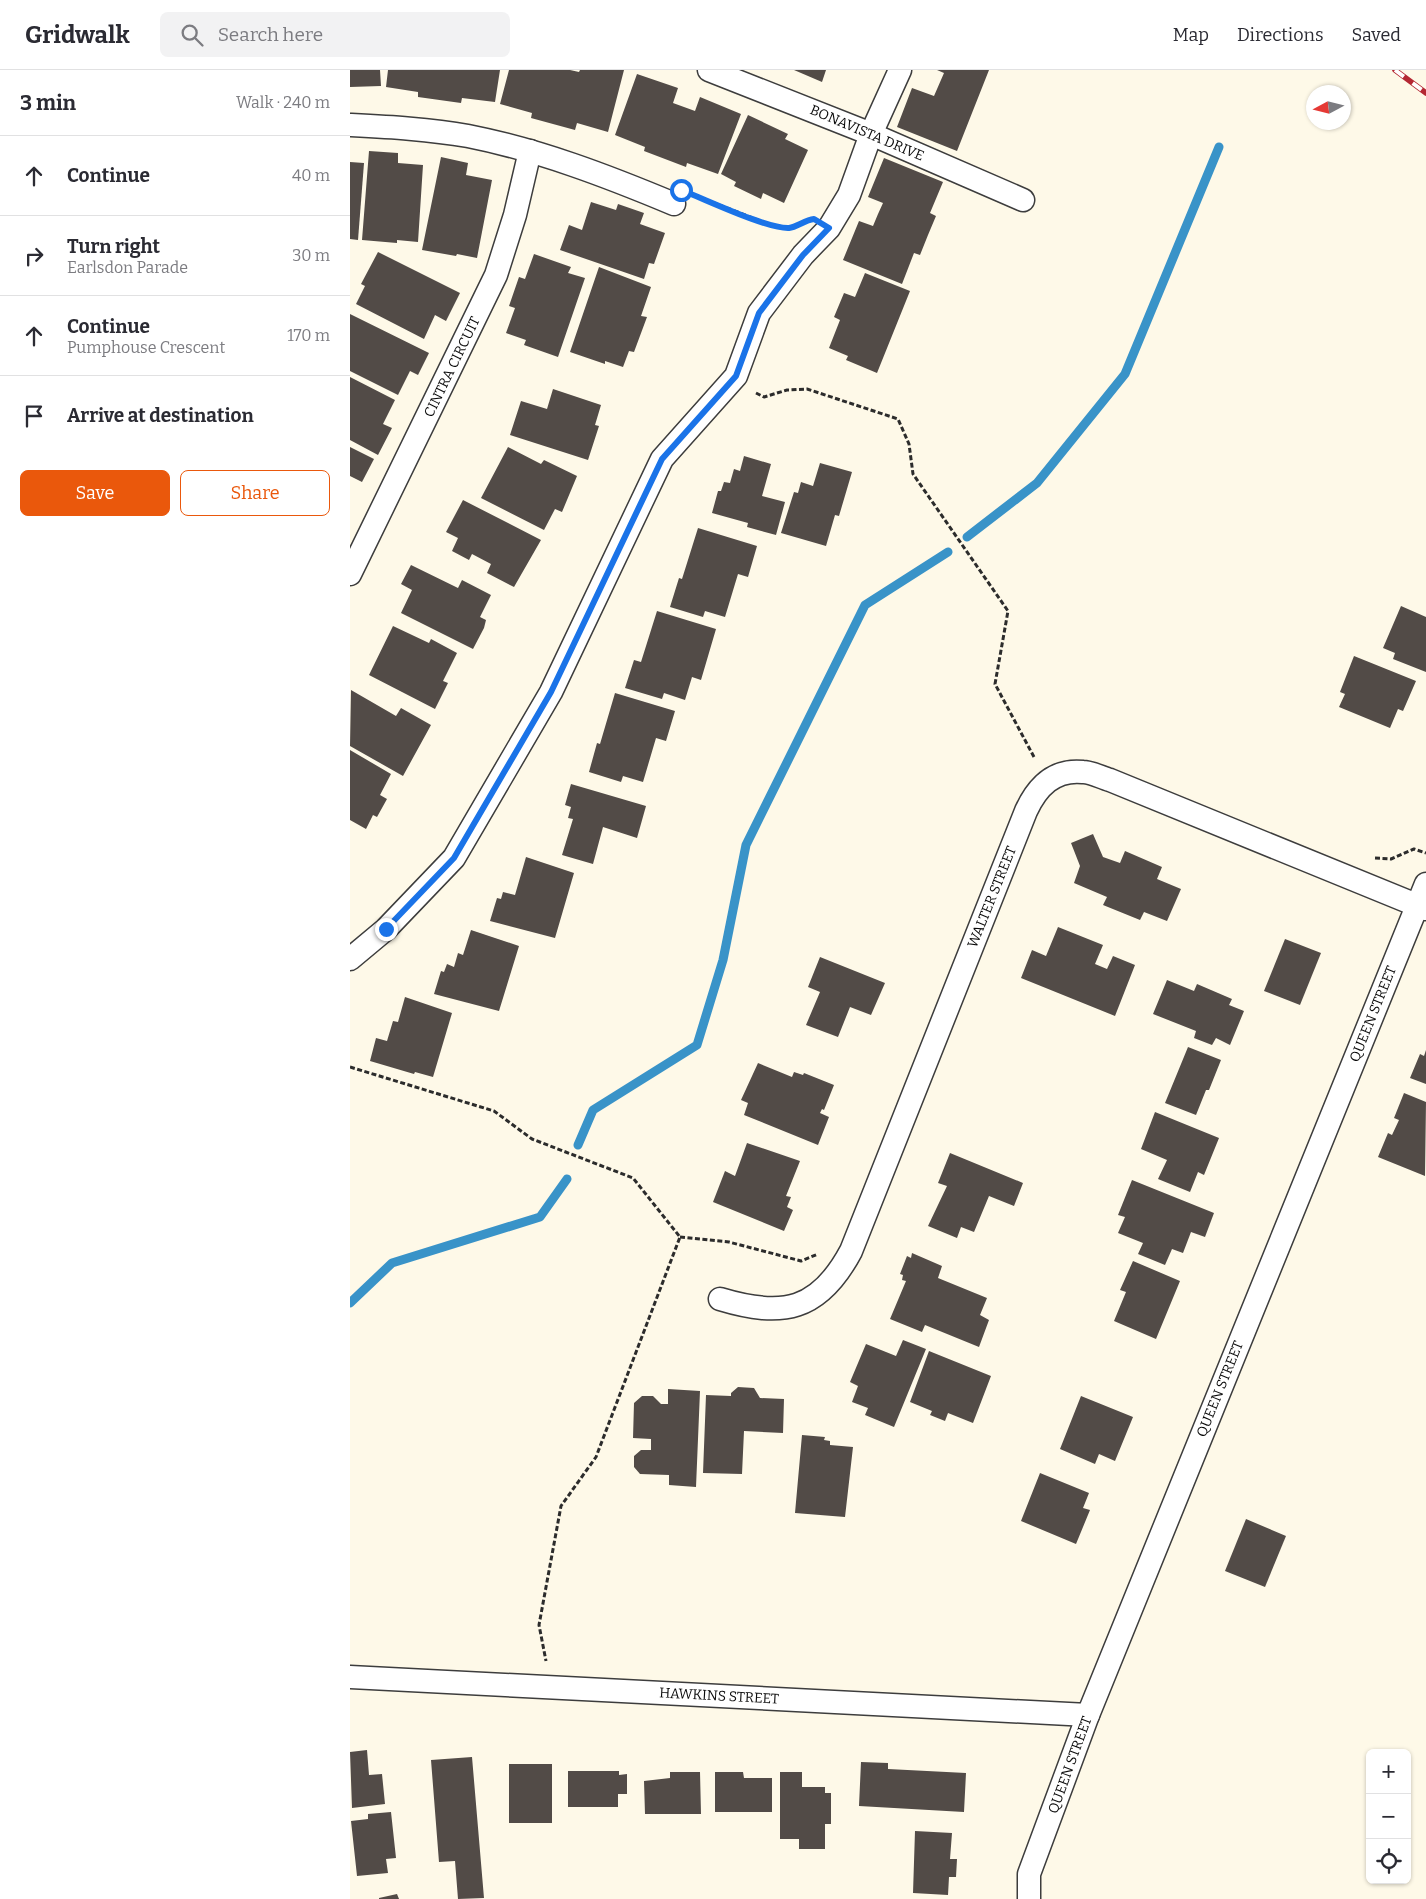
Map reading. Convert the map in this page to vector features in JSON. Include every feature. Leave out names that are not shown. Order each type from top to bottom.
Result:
[{"type":"street","name":"BONAVISTA DRIVE","points":[[709,70],[871,134],[1023,200]]},
{"type":"street","points":[[350,959],[386,929],[454,858],[551,692],[662,459],[736,376],[759,313],[803,255],[829,228],[849,195],[871,134],[900,70]]},
{"type":"street","points":[[350,125],[399,127],[467,136],[530,151],[612,178],[674,204]]},
{"type":"street","name":"CINTRA CIRCUIT","points":[[350,574],[496,275],[515,215],[530,151]]},
{"type":"street","name":"WALTER STREET","points":[[720,1299],[755,1308],[769,1309],[792,1306],[817,1295],[838,1274],[851,1251],[1026,811],[1034,793],[1048,780],[1084,772],[1110,780],[1422,908]]},
{"type":"street","name":"QUEEN STREET","points":[[1028,1899],[1029,1874],[1088,1715],[1422,908],[1426,884]]},
{"type":"street","name":"HAWKINS STREET","points":[[350,1677],[1088,1715]]},
{"type":"path","points":[[674,204],[681,190],[773,226],[790,228],[805,220],[814,219],[829,228]]},
{"type":"path","points":[[736,376],[764,397],[788,390],[807,389],[898,420],[909,444],[913,474],[1008,611],[995,684],[1034,757]]},
{"type":"path","points":[[1029,765],[1034,757],[1042,755]]},
{"type":"path","points":[[1374,858],[1391,859],[1414,848],[1426,852]]},
{"type":"path","points":[[350,1067],[494,1111],[532,1139],[633,1178],[680,1237],[729,1242],[801,1261],[820,1253]]},
{"type":"path","points":[[551,1688],[539,1625],[561,1506],[596,1457],[680,1237]]},
{"type":"building","points":[[350,70],[380,70],[381,86],[350,87]]},
{"type":"building","points":[[388,70],[500,70],[495,102],[462,98],[461,103],[418,97],[418,92],[386,87]]},
{"type":"building","points":[[509,70],[570,70],[579,72],[580,70],[624,70],[608,132],[577,123],[575,130],[531,118],[532,113],[500,104]]},
{"type":"building","points":[[794,70],[826,70],[822,82]]},
{"type":"building","points":[[937,70],[989,70],[957,151],[897,127],[912,88],[934,96],[944,73]]},
{"type":"building","points":[[637,74],[678,88],[673,103],[695,111],[700,97],[741,114],[718,174],[687,163],[686,167],[644,151],[645,147],[615,135]]},
{"type":"building","points":[[748,115],[788,134],[785,139],[808,150],[784,203],[763,193],[761,199],[734,186],[736,182],[721,174]]},
{"type":"building","points":[[369,151],[398,153],[398,163],[423,165],[418,242],[397,240],[397,243],[362,240]]},
{"type":"building","points":[[441,157],[468,163],[466,175],[492,180],[477,258],[422,250]]},
{"type":"building","points":[[884,158],[943,182],[930,213],[936,216],[920,255],[914,253],[902,284],[843,260],[859,221],[873,226],[883,203],[868,197]]},
{"type":"building","points":[[350,162],[364,163],[358,240],[350,239]]},
{"type":"building","points":[[591,202],[616,210],[618,204],[644,213],[640,224],[665,233],[654,264],[649,263],[644,279],[560,250],[569,225],[582,230]]},
{"type":"building","points":[[378,252],[460,293],[446,321],[435,315],[424,339],[356,304],[365,286],[361,284]]},
{"type":"building","points":[[534,254],[571,267],[568,273],[585,278],[558,357],[524,345],[526,340],[506,333],[515,308],[509,306],[519,277],[525,279]]},
{"type":"building","points":[[599,267],[651,287],[641,316],[647,317],[634,352],[629,351],[623,367],[605,361],[605,364],[570,352]]},
{"type":"building","points":[[865,273],[910,291],[877,373],[846,360],[848,356],[829,348],[840,320],[834,317],[844,293],[855,297]]},
{"type":"building","points":[[350,314],[429,353],[418,375],[410,371],[398,395],[350,371]]},
{"type":"building","points":[[350,377],[395,400],[383,424],[392,428],[378,455],[350,440]]},
{"type":"building","points":[[553,389],[601,405],[595,425],[599,426],[588,460],[510,435],[521,401],[547,409]]},
{"type":"building","points":[[350,447],[374,459],[362,482],[350,476]]},
{"type":"building","points":[[508,447],[541,464],[544,460],[577,476],[562,512],[555,509],[544,530],[481,498]]},
{"type":"building","points":[[744,456],[771,464],[762,496],[785,502],[776,535],[747,527],[748,523],[712,513],[718,491],[721,491],[724,482],[730,483],[734,469],[740,471]]},
{"type":"building","points":[[820,463],[852,472],[839,516],[835,515],[826,546],[781,533],[794,492],[798,493],[801,482],[813,486]]},
{"type":"building","points":[[463,500],[541,540],[514,587],[487,573],[491,564],[472,554],[469,560],[452,551],[458,538],[446,532]]},
{"type":"building","points":[[698,528],[757,546],[748,577],[738,574],[725,617],[705,611],[703,617],[670,607],[679,578],[682,579]]},
{"type":"building","points":[[411,565],[458,588],[462,580],[491,595],[480,617],[486,620],[484,628],[473,649],[401,613],[412,590],[401,584]]},
{"type":"building","points":[[1401,606],[1426,617],[1426,672],[1393,659],[1395,653],[1383,648]]},
{"type":"building","points":[[657,611],[716,629],[701,680],[692,677],[685,700],[664,693],[662,699],[625,688],[634,660],[641,662]]},
{"type":"building","points":[[393,626],[429,643],[431,639],[457,653],[443,681],[448,683],[435,709],[369,675]]},
{"type":"building","points":[[1354,656],[1416,681],[1403,711],[1398,709],[1390,728],[1339,707],[1345,694],[1340,692]]},
{"type":"building","points":[[351,690],[396,716],[401,708],[431,725],[403,776],[350,746]]},
{"type":"building","points":[[615,693],[675,711],[666,741],[656,738],[643,782],[623,776],[621,782],[589,772],[597,743],[600,744]]},
{"type":"building","points":[[350,750],[391,774],[380,795],[387,799],[377,817],[373,815],[366,829],[350,820]]},
{"type":"building","points":[[571,784],[646,806],[637,838],[603,827],[593,864],[562,855],[573,819],[568,818],[571,807],[565,805]]},
{"type":"building","points":[[1093,834],[1103,857],[1120,863],[1125,851],[1162,867],[1157,879],[1181,889],[1167,921],[1144,912],[1140,920],[1103,905],[1107,897],[1074,883],[1080,866],[1071,843]]},
{"type":"building","points":[[526,857],[574,873],[555,938],[490,921],[497,898],[501,899],[503,892],[515,895]]},
{"type":"building","points":[[1058,927],[1103,945],[1095,964],[1107,969],[1113,956],[1135,965],[1115,1016],[1021,978],[1032,950],[1046,956]]},
{"type":"building","points":[[471,930],[519,946],[499,1011],[434,994],[441,971],[444,972],[447,964],[454,967],[458,953],[463,955]]},
{"type":"building","points":[[1285,939],[1321,953],[1300,1005],[1264,991]]},
{"type":"building","points":[[820,957],[885,983],[871,1015],[850,1007],[838,1037],[806,1025],[820,992],[808,987]]},
{"type":"building","points":[[1167,980],[1194,991],[1197,984],[1232,999],[1229,1005],[1244,1011],[1230,1045],[1216,1038],[1212,1045],[1194,1038],[1196,1031],[1153,1014]]},
{"type":"building","points":[[405,997],[452,1013],[433,1077],[415,1072],[414,1074],[370,1061],[376,1038],[387,1041],[393,1021],[398,1022]]},
{"type":"building","points":[[1188,1047],[1221,1060],[1196,1115],[1165,1103]]},
{"type":"building","points":[[1426,1050],[1426,1084],[1410,1078],[1420,1054],[1424,1056]]},
{"type":"building","points":[[758,1063],[792,1077],[794,1072],[803,1075],[804,1073],[834,1085],[824,1110],[822,1109],[820,1113],[829,1117],[818,1145],[744,1115],[748,1103],[741,1100]]},
{"type":"building","points":[[1404,1093],[1426,1102],[1425,1176],[1378,1157],[1388,1133],[1392,1135],[1399,1120],[1394,1118]]},
{"type":"building","points":[[1155,1112],[1219,1138],[1204,1175],[1198,1172],[1190,1192],[1158,1179],[1167,1160],[1141,1149]]},
{"type":"building","points":[[747,1143],[800,1161],[786,1196],[791,1197],[787,1207],[793,1210],[784,1231],[713,1202],[725,1171],[735,1176]]},
{"type":"building","points":[[950,1153],[1023,1183],[1014,1206],[989,1196],[974,1232],[961,1227],[957,1238],[928,1226],[947,1186],[938,1183]]},
{"type":"building","points":[[1132,1180],[1214,1213],[1205,1237],[1191,1232],[1183,1253],[1172,1249],[1165,1265],[1138,1254],[1143,1243],[1118,1233],[1125,1217],[1118,1215]]},
{"type":"building","points":[[912,1253],[942,1266],[938,1278],[987,1298],[980,1315],[989,1320],[979,1347],[925,1325],[922,1332],[890,1319],[906,1281],[902,1280],[903,1275],[900,1274],[907,1256],[911,1258]]},
{"type":"building","points":[[1133,1261],[1180,1281],[1156,1339],[1114,1321],[1126,1292],[1120,1290]]},
{"type":"building","points":[[903,1340],[926,1349],[894,1427],[865,1415],[868,1408],[852,1402],[858,1386],[850,1382],[866,1344],[896,1356]]},
{"type":"building","points":[[929,1351],[991,1376],[973,1423],[948,1413],[945,1421],[930,1415],[932,1411],[910,1402]]},
{"type":"building","points":[[738,1387],[754,1388],[760,1398],[784,1399],[783,1433],[744,1431],[742,1474],[703,1473],[706,1395],[731,1396],[731,1393]]},
{"type":"building","points":[[668,1389],[700,1391],[696,1487],[669,1485],[669,1475],[640,1474],[634,1467],[634,1456],[641,1450],[651,1450],[651,1439],[633,1438],[634,1403],[642,1396],[653,1396],[661,1404],[668,1404]]},
{"type":"building","points":[[1081,1396],[1133,1417],[1115,1461],[1099,1454],[1095,1464],[1060,1449]]},
{"type":"building","points":[[802,1435],[825,1437],[824,1440],[830,1441],[830,1445],[853,1447],[845,1517],[795,1513]]},
{"type":"building","points":[[1040,1473],[1089,1493],[1083,1508],[1090,1510],[1076,1544],[1021,1521]]},
{"type":"building","points":[[1246,1519],[1286,1536],[1265,1587],[1225,1571]]},
{"type":"building","points":[[367,1750],[369,1775],[382,1774],[385,1804],[352,1808],[350,1752]]},
{"type":"building","points":[[472,1757],[484,1898],[458,1899],[455,1861],[439,1862],[431,1760]]},
{"type":"building","points":[[861,1762],[888,1763],[888,1769],[966,1773],[964,1812],[859,1806]]},
{"type":"building","points":[[509,1764],[552,1764],[552,1823],[509,1823]]},
{"type":"building","points":[[568,1771],[619,1771],[619,1775],[627,1774],[627,1794],[618,1794],[618,1807],[568,1807]]},
{"type":"building","points":[[670,1772],[700,1772],[701,1814],[645,1814],[644,1781],[670,1778]]},
{"type":"building","points":[[715,1772],[743,1772],[744,1778],[772,1778],[772,1812],[715,1812]]},
{"type":"building","points":[[780,1772],[802,1772],[802,1787],[825,1787],[825,1793],[831,1793],[831,1824],[825,1824],[825,1849],[799,1849],[799,1839],[780,1839]]},
{"type":"building","points":[[391,1812],[396,1858],[386,1859],[388,1873],[357,1876],[351,1821],[368,1819],[368,1814]]},
{"type":"building","points":[[915,1831],[952,1833],[950,1859],[957,1859],[956,1877],[949,1877],[948,1895],[913,1893]]},
{"type":"building","points":[[397,1894],[399,1899],[379,1899],[379,1898]]},
{"type":"waterway","points":[[967,537],[1037,483],[1125,374],[1219,147]]},
{"type":"waterway","points":[[578,1145],[593,1110],[697,1045],[723,960],[746,845],[865,605],[948,552]]},
{"type":"waterway","points":[[350,1303],[392,1263],[540,1217],[567,1179]]},
{"type":"railway","points":[[1395,70],[1426,93]]},
{"type":"route","points":[[386,929],[454,858],[551,692],[662,459],[736,376],[759,313],[803,255],[829,228],[814,219],[805,220],[790,228],[773,226],[681,190]]}]
